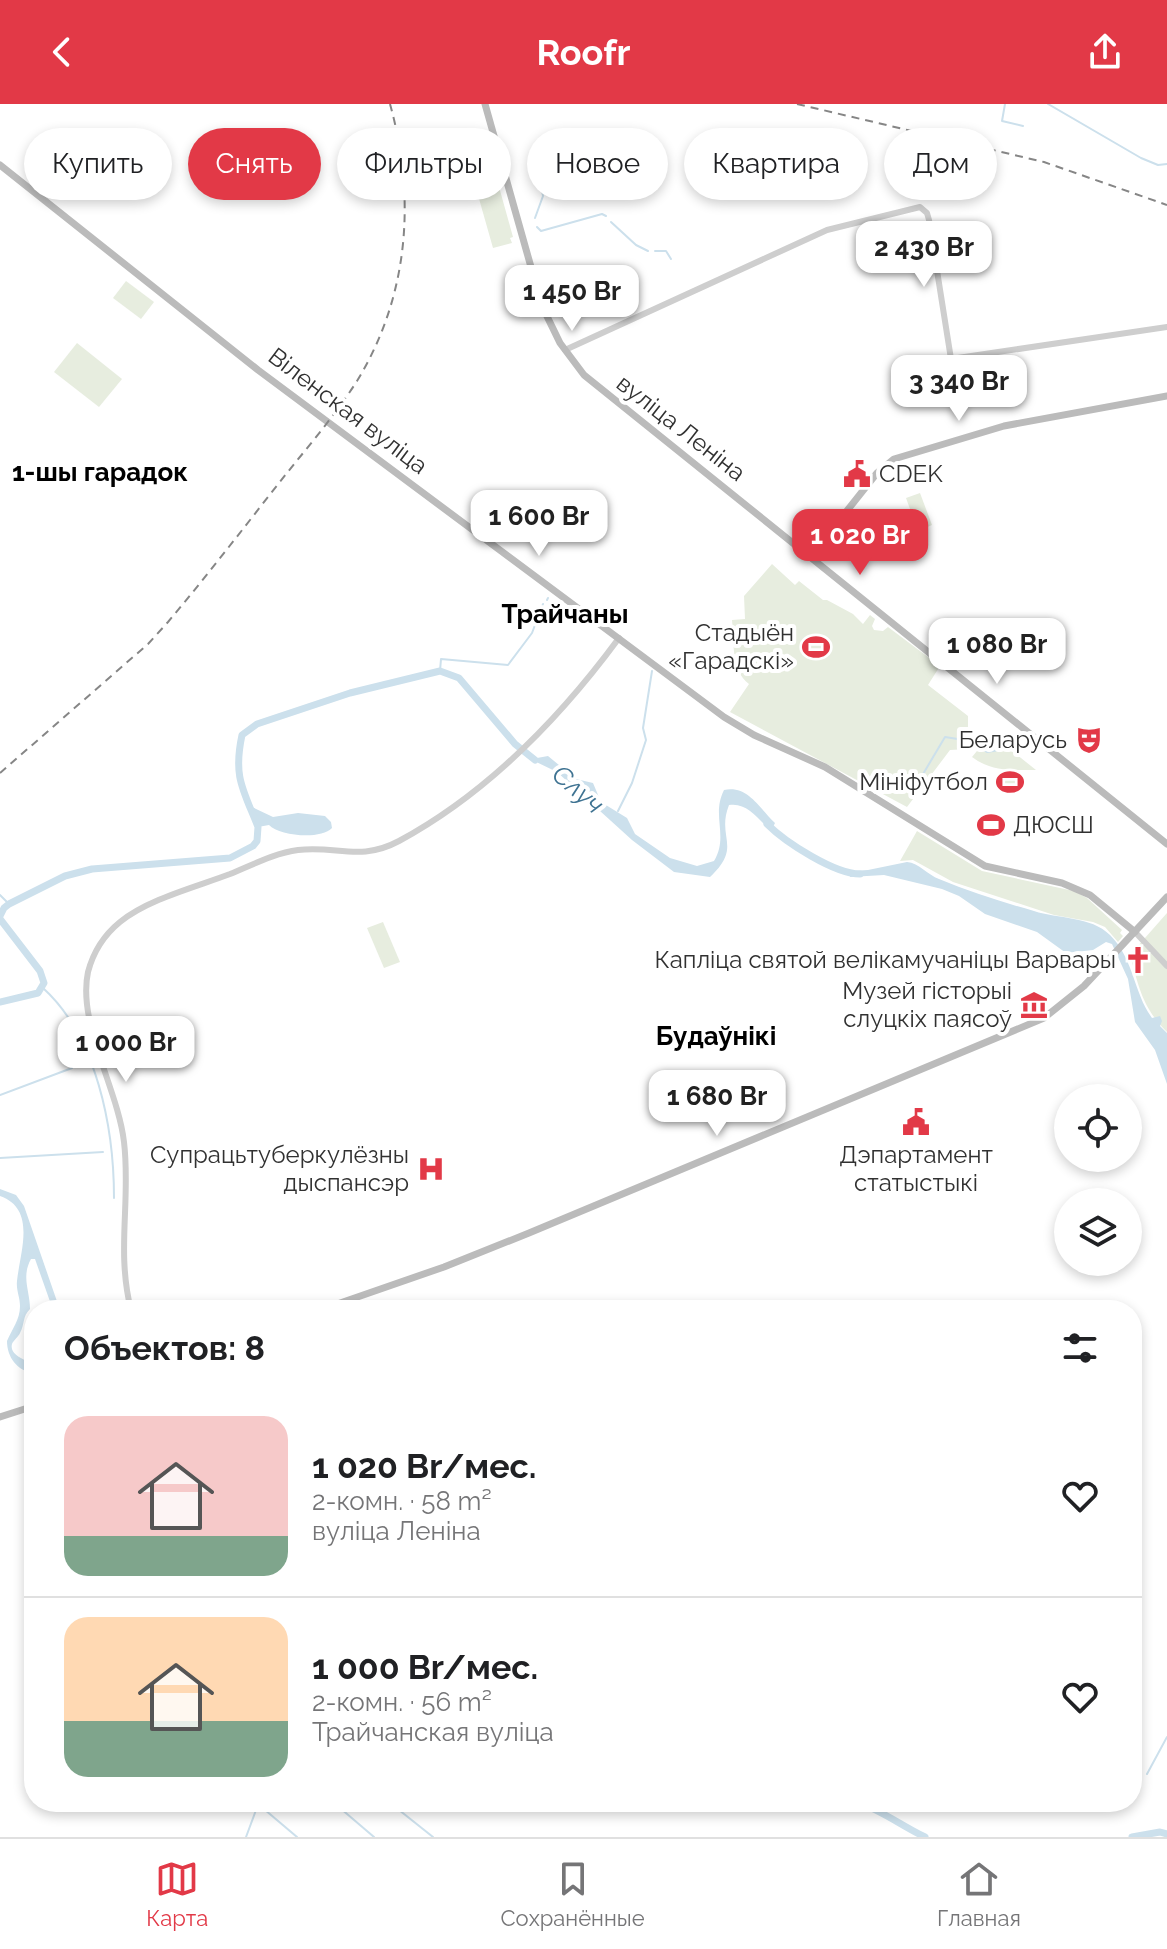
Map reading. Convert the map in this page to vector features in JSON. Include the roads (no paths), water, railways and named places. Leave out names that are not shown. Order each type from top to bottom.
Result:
[{"type":"main road","name":"вуліца Леніна","points":[[485,104],[542,306],[565,350],[597,386],[1167,844]]},
{"type":"main road","name":"Віленская вуліца","points":[[0,165],[266,376],[739,727],[825,767],[985,866],[1062,883],[1090,895],[1135,932]]},
{"type":"main road","points":[[811,556],[877,473],[894,459],[1004,426],[1167,396]]},
{"type":"main road","points":[[349,1300],[515,1239],[1044,1018],[1074,996],[1167,897]]},
{"type":"main road","points":[[0,1417],[24,1409]]},
{"type":"street","points":[[565,350],[827,230],[907,209],[924,209],[929,220],[951,359],[1167,327]]},
{"type":"street","points":[[129,1300],[122,1248],[124,1142],[87,1005],[87,976],[98,947],[118,923],[135,912],[277,856],[311,849],[361,853],[388,846],[446,811],[507,764],[593,674],[619,638]]},
{"type":"street","points":[[1135,932],[1167,966]]},
{"type":"water","points":[[529,753],[537,758],[548,756],[576,779],[593,783],[601,802],[627,818],[635,834],[670,858],[697,866],[714,861],[718,852],[719,809],[724,790],[732,789],[746,794],[775,823],[771,831],[747,809],[729,805],[725,826],[727,849],[720,866],[710,877],[674,872],[632,840],[557,772],[526,757]]},
{"type":"water","points":[[250,806],[273,817],[298,813],[325,816],[332,828],[319,834],[300,835],[282,832],[269,825],[258,827]]},
{"type":"water","points":[[907,862],[962,888],[1043,914],[1084,921],[1110,935],[1128,962],[1148,1012],[1152,1018],[1160,1016],[1160,1026],[1167,1033],[1167,1084],[1155,1050],[1135,1022],[1128,979],[1112,944],[1106,942],[1093,950],[1066,953],[1037,932],[985,914],[959,896],[942,889],[884,875],[850,877],[851,871]]},
{"type":"water","points":[[0,1189],[16,1195],[24,1206],[57,1300],[49,1300],[35,1259],[31,1259],[26,1278],[29,1300],[24,1300],[24,1322],[12,1344],[13,1352],[24,1359],[24,1370],[11,1358],[7,1341],[20,1311],[17,1281],[24,1232],[19,1211],[0,1196]]},
{"type":"waterway","points":[[1005,104],[1002,121],[1023,126]]},
{"type":"waterway","points":[[1048,104],[1141,158],[1158,165],[1167,164]]},
{"type":"waterway","points":[[535,218],[542,200]]},
{"type":"waterway","points":[[537,227],[541,231],[602,214],[606,216]]},
{"type":"waterway","points":[[611,222],[636,245],[648,251]]},
{"type":"waterway","points":[[655,251],[666,251],[671,259]]},
{"type":"waterway","points":[[440,671],[441,659],[508,665],[532,633],[543,604]]},
{"type":"waterway","name":"Случ","points":[[0,916],[9,904],[65,876],[92,869],[230,858],[253,846],[257,841],[258,827],[239,773],[242,735],[257,724],[350,693],[440,671],[459,678],[515,744],[535,760]]},
{"type":"waterway","points":[[618,811],[632,783],[646,740],[643,728],[652,671]]},
{"type":"waterway","points":[[910,796],[945,737],[970,741],[987,752],[1005,749]]},
{"type":"waterway","name":"Случ","points":[[767,824],[811,856],[838,869],[860,874]]},
{"type":"waterway","points":[[0,895],[9,904]]},
{"type":"waterway","name":"Случ","points":[[0,919],[40,971],[44,983],[38,993],[0,1002]]},
{"type":"waterway","points":[[43,988],[62,1008],[77,1032],[99,1085],[110,1143],[114,1198]]},
{"type":"waterway","points":[[0,1095],[72,1068]]},
{"type":"waterway","points":[[0,1158],[103,1152]]},
{"type":"waterway","points":[[1147,1774],[1167,1737]]},
{"type":"waterway","points":[[246,1837],[255,1812]]},
{"type":"waterway","points":[[267,1812],[297,1837]]},
{"type":"waterway","points":[[345,1812],[374,1837]]},
{"type":"waterway","points":[[402,1812],[433,1837]]},
{"type":"waterway","name":"Случ","points":[[880,1812],[925,1837]]},
{"type":"waterway","name":"Случ","points":[[1132,1837],[1160,1832],[1167,1834]]},
{"type":"railway","points":[[0,773],[148,644],[210,571],[357,381],[388,315],[403,246],[403,175],[390,104]]},
{"type":"railway","points":[[797,104],[1044,162],[1167,205]]},
{"type":"place","name":"CDEK","points":[[857,474]]},
{"type":"place","name":"Стадыён «Гарадскі»","points":[[816,647]]},
{"type":"place","name":"Беларусь","points":[[1089,740]]},
{"type":"place","name":"Мініфутбол","points":[[1010,782]]},
{"type":"place","name":"ДЮСШ","points":[[991,825]]},
{"type":"place","name":"Капліца святой велікамучаніцы Варвары","points":[[1138,960]]},
{"type":"place","name":"Музей гісторыі слуцкіх паясоў","points":[[1034,1005]]},
{"type":"place","name":"Дэпартамент статыстыкі","points":[[916,1122]]},
{"type":"place","name":"Супрацьтуберкулёзны дыспансэр","points":[[431,1169]]},
{"type":"district","name":"1-шы гарадок","points":[[100,472]]},
{"type":"district","name":"Трайчаны","points":[[565,614]]},
{"type":"district","name":"Будаўнікі","points":[[716,1036]]}]
